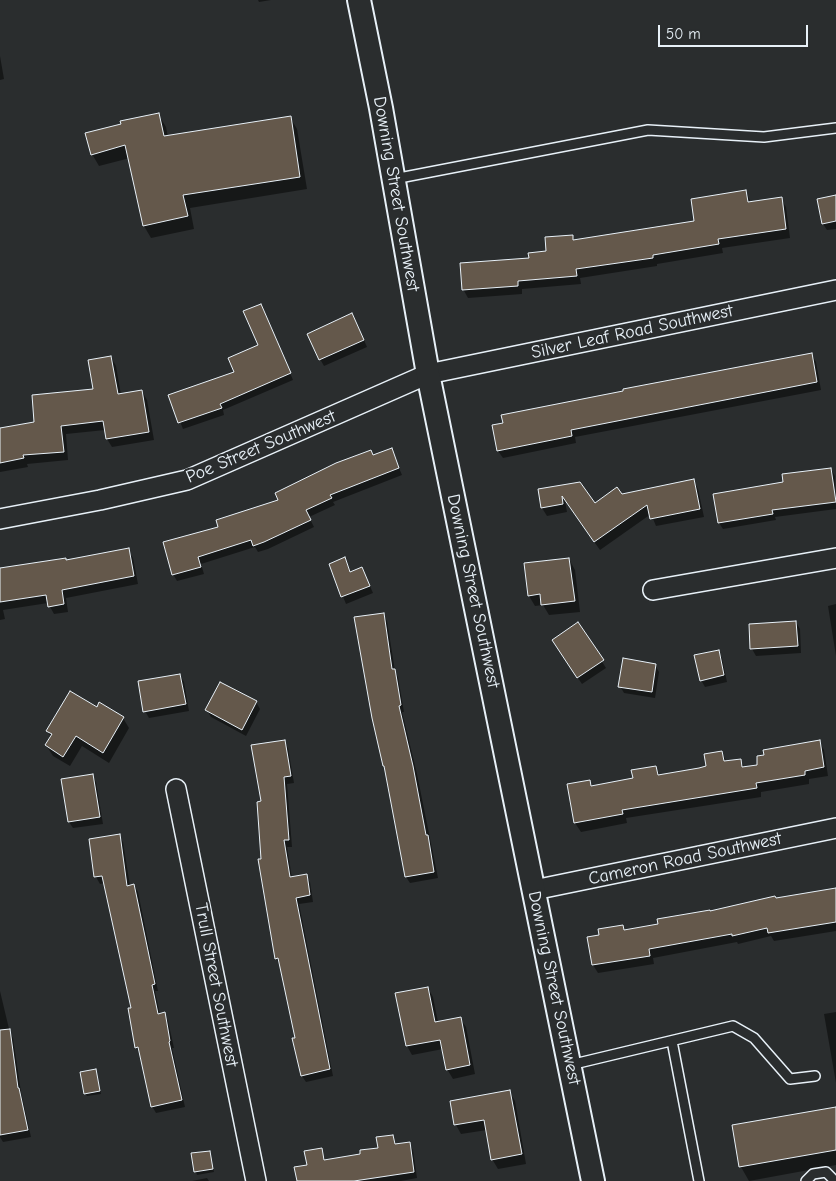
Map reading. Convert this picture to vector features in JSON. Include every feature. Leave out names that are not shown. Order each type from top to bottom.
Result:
[{"type":"street","name":"Downing Street Southwest","points":[[359,0],[394,179],[428,374],[593,1181]]},
{"type":"street","name":"Silver Leaf Road Southwest","points":[[428,374],[836,290]]},
{"type":"street","name":"Poe Street Southwest","points":[[0,519],[100,500],[187,480],[428,374]]},
{"type":"street","points":[[653,590],[836,558]]},
{"type":"street","name":"Trull Street Southwest","points":[[176,790],[256,1181]]},
{"type":"street","name":"Cameron Road Southwest","points":[[534,890],[836,828]]},
{"type":"lane","points":[[394,179],[648,130],[764,137],[836,128]]},
{"type":"lane","points":[[570,1065],[733,1026],[754,1038],[790,1079],[815,1076]]},
{"type":"lane","points":[[672,1041],[699,1181]]},
{"type":"lane","points":[[806,1181],[813,1174],[826,1172],[835,1181]]},
{"type":"building","points":[[159,113],[164,136],[291,116],[300,177],[183,195],[188,216],[143,226],[125,145],[91,155],[85,133],[121,124],[120,121]]},
{"type":"building","points":[[746,190],[748,202],[782,197],[786,229],[718,239],[719,244],[653,255],[653,258],[576,269],[577,276],[518,281],[518,286],[462,290],[460,263],[529,258],[528,253],[546,251],[545,237],[573,235],[573,240],[694,221],[691,199]]},
{"type":"building","points":[[836,195],[836,221],[822,224],[817,199]]},
{"type":"building","points":[[261,304],[291,373],[220,404],[222,408],[178,423],[168,395],[234,372],[228,358],[258,345],[243,311]]},
{"type":"building","points":[[352,313],[364,340],[319,360],[307,334]]},
{"type":"building","points":[[812,353],[817,382],[571,430],[572,436],[497,451],[492,425],[503,423],[501,415],[623,391],[623,389]]},
{"type":"building","points":[[111,356],[118,394],[142,390],[149,432],[106,439],[103,421],[61,426],[64,452],[23,455],[24,458],[0,463],[0,428],[34,422],[32,395],[93,389],[88,360]]},
{"type":"building","points":[[392,448],[399,468],[330,495],[332,498],[306,510],[311,520],[253,546],[251,540],[198,557],[201,567],[172,575],[163,542],[218,527],[216,520],[278,500],[275,493],[336,463],[371,450],[373,455]]},
{"type":"building","points":[[831,468],[836,502],[772,510],[773,514],[718,523],[713,494],[783,482],[782,474]]},
{"type":"building","points":[[694,479],[700,509],[650,519],[647,505],[594,542],[562,496],[563,504],[541,508],[538,489],[580,482],[595,503],[617,487],[622,494]]},
{"type":"building","points":[[129,548],[134,576],[62,590],[64,604],[48,607],[46,595],[0,602],[0,568],[66,558],[66,560]]},
{"type":"building","points":[[345,557],[350,572],[362,567],[370,586],[341,597],[329,564]]},
{"type":"building","points":[[569,558],[575,601],[541,605],[540,594],[528,596],[524,563]]},
{"type":"building","points":[[384,613],[392,669],[395,669],[401,705],[399,706],[426,835],[428,835],[434,872],[405,877],[384,766],[372,718],[354,617]]},
{"type":"building","points":[[796,621],[798,646],[750,649],[749,624]]},
{"type":"building","points":[[578,622],[604,660],[577,678],[552,640]]},
{"type":"building","points":[[719,650],[724,675],[700,681],[694,655]]},
{"type":"building","points":[[623,658],[656,664],[652,692],[618,687]]},
{"type":"building","points":[[180,674],[186,704],[143,712],[138,681]]},
{"type":"building","points":[[220,682],[257,701],[242,730],[205,710]]},
{"type":"building","points":[[70,691],[97,707],[99,702],[124,717],[103,753],[76,736],[63,757],[45,745],[52,734],[46,731]]},
{"type":"building","points":[[285,740],[291,776],[284,777],[289,840],[284,840],[290,877],[307,874],[310,895],[296,898],[330,1069],[301,1076],[292,1038],[295,1038],[278,958],[275,959],[258,859],[261,859],[257,802],[261,801],[251,745]]},
{"type":"building","points":[[820,740],[824,767],[805,771],[805,775],[756,783],[757,788],[622,810],[623,814],[574,823],[567,784],[590,780],[591,786],[633,778],[631,770],[656,766],[658,775],[699,768],[706,766],[704,754],[722,751],[724,761],[741,759],[742,767],[757,765],[757,756],[764,755],[763,750]]},
{"type":"building","points":[[93,774],[100,817],[68,822],[61,779]]},
{"type":"building","points":[[120,834],[127,886],[134,884],[155,984],[152,985],[158,1014],[165,1012],[169,1042],[182,1100],[151,1107],[138,1047],[135,1048],[128,1008],[131,1008],[102,876],[94,877],[89,839]]},
{"type":"building","points":[[836,888],[836,922],[768,933],[767,928],[732,936],[732,934],[649,949],[650,956],[592,965],[587,937],[599,935],[598,929],[623,925],[624,930],[658,924],[657,919],[710,911],[775,896],[776,898]]},
{"type":"building","points":[[428,987],[435,1022],[461,1017],[470,1065],[446,1070],[440,1040],[406,1046],[395,993]]},
{"type":"building","points":[[10,1029],[18,1088],[28,1130],[0,1135],[0,1030]]},
{"type":"building","points":[[96,1069],[100,1091],[84,1094],[80,1072]]},
{"type":"building","points":[[510,1090],[522,1154],[491,1160],[484,1120],[454,1125],[450,1101]]},
{"type":"building","points":[[836,1107],[836,1150],[739,1167],[732,1125]]},
{"type":"building","points":[[393,1135],[395,1144],[410,1142],[414,1172],[354,1181],[297,1181],[294,1167],[307,1165],[304,1151],[322,1148],[324,1160],[360,1154],[360,1150],[378,1148],[376,1137]]},
{"type":"building","points":[[210,1151],[213,1169],[194,1172],[191,1153]]}]
